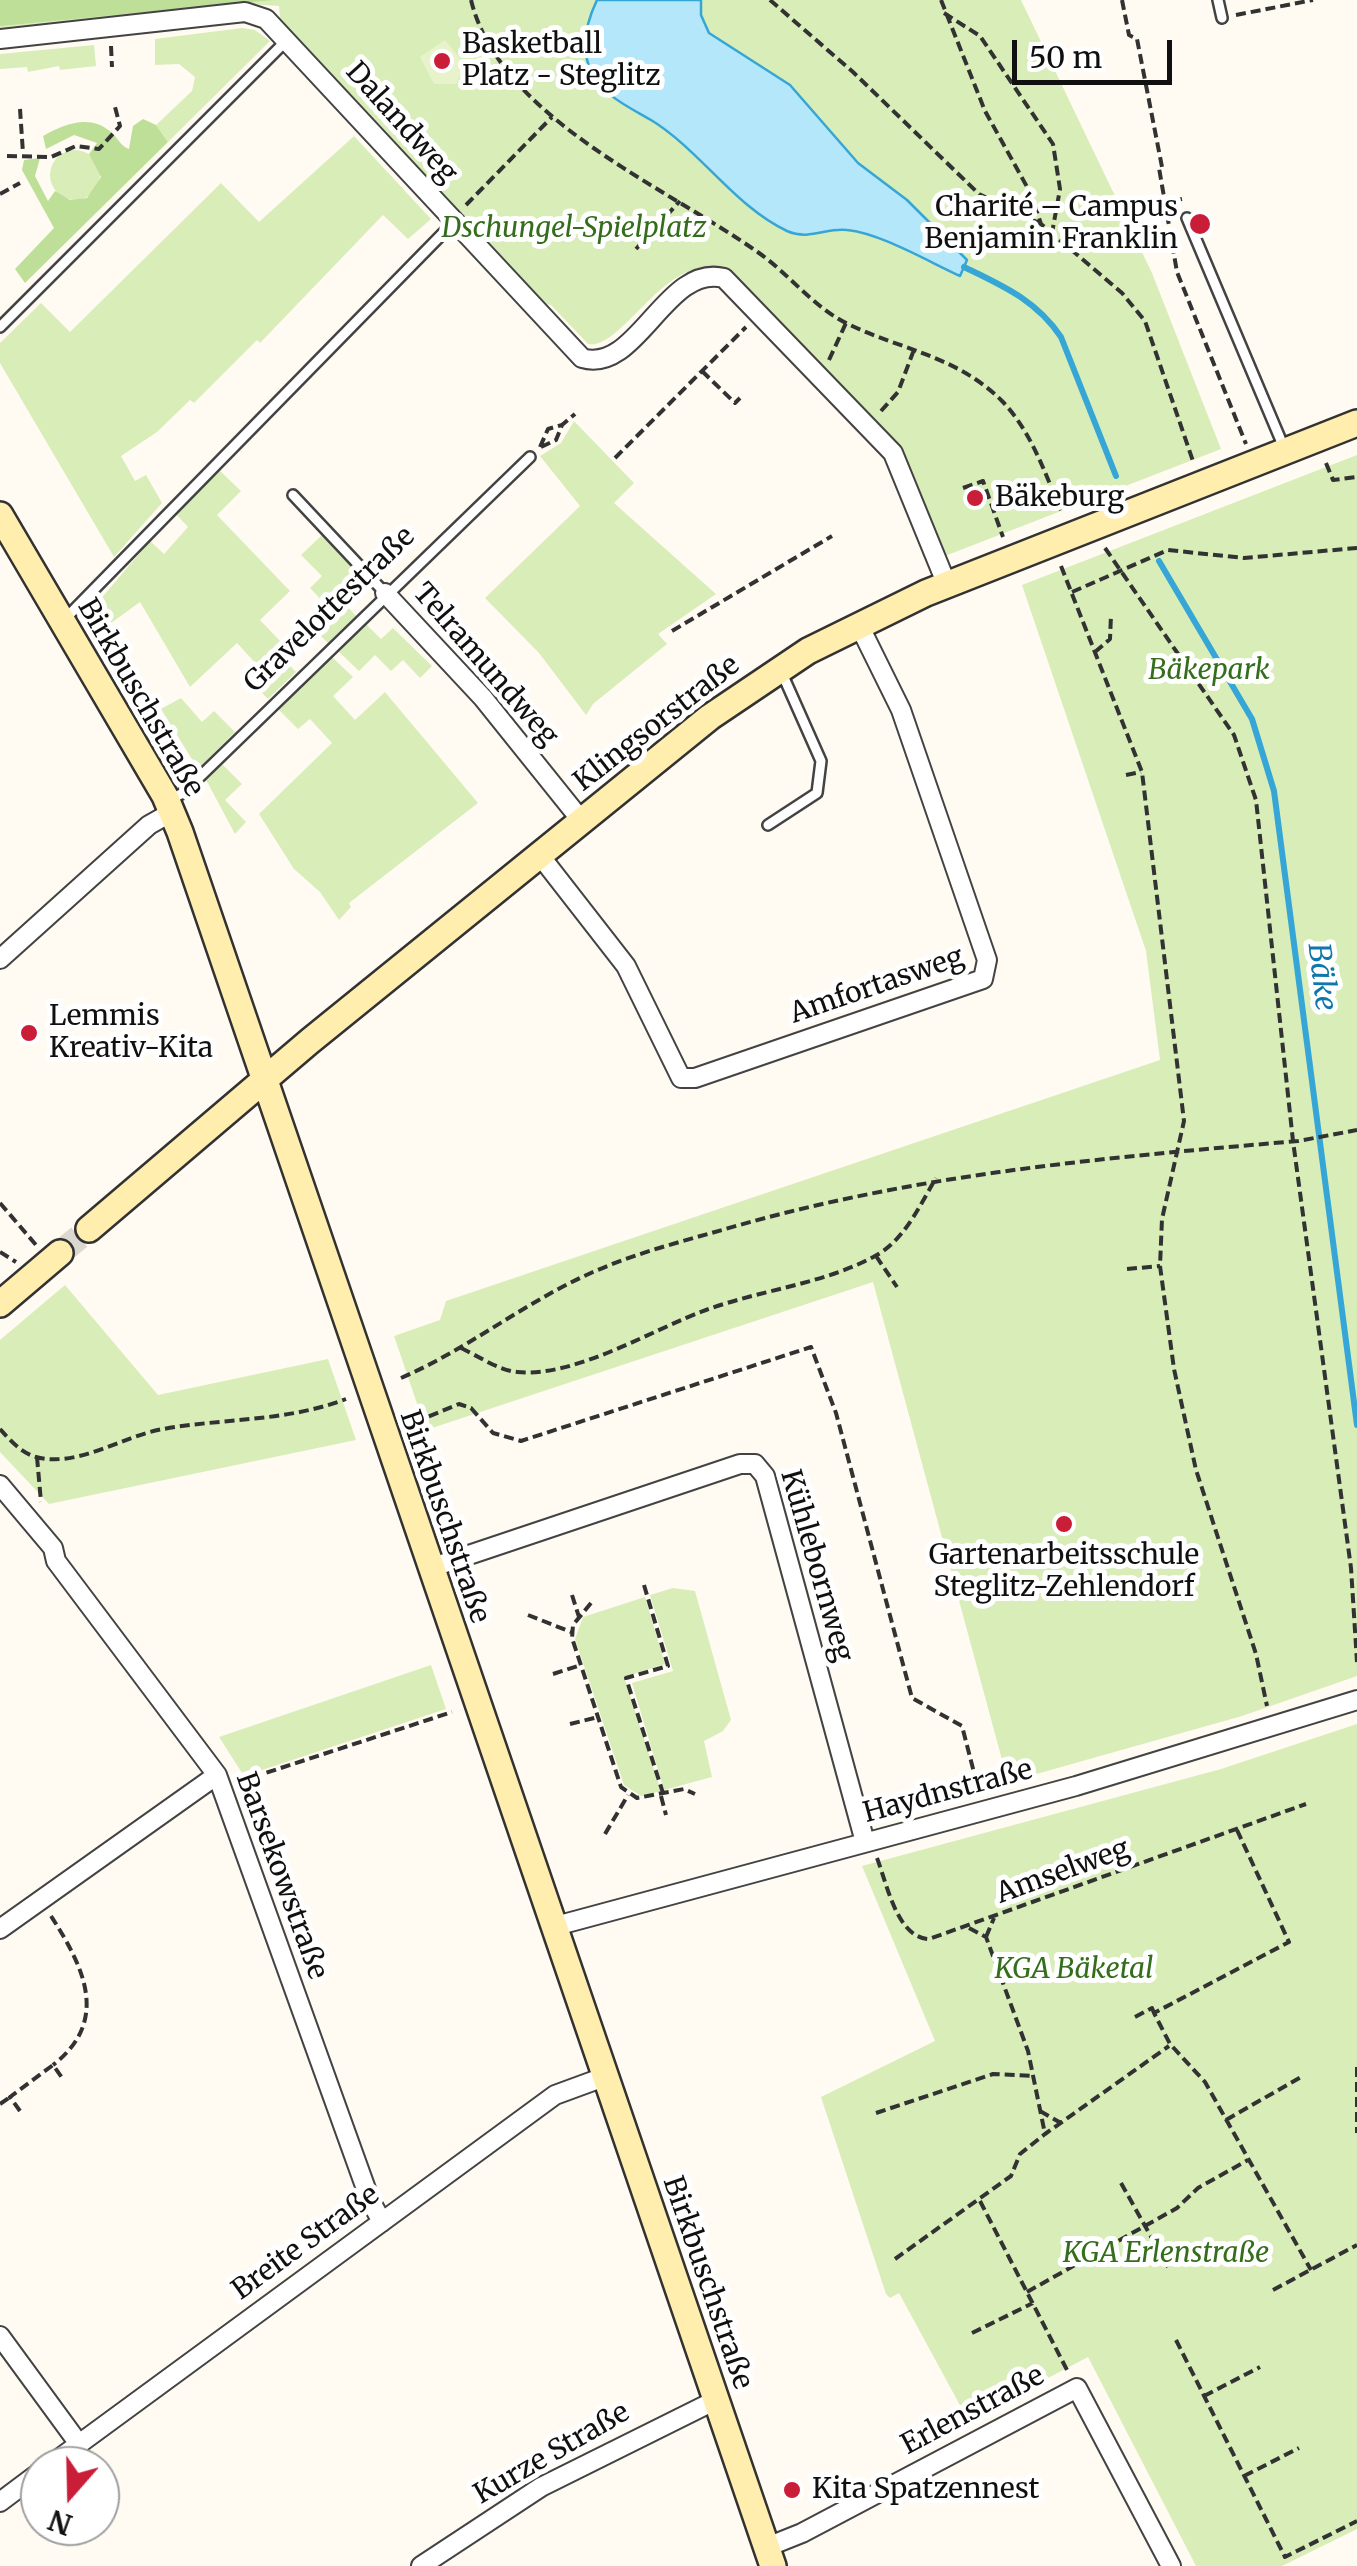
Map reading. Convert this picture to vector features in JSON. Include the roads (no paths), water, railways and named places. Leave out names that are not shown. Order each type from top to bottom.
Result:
[{"type":"street","name":"Dalandweg","points":[[0,38],[245,12],[266,19],[458,215],[582,358],[593,362],[614,355],[692,280],[702,276],[724,278],[867,424],[897,461],[947,585]]},
{"type":"street","name":"Klingsorstraße","points":[[90,1228],[538,853],[710,717],[779,669],[858,624],[947,585],[1357,423]]},
{"type":"street","name":"Birkbuschstraße","points":[[0,515],[170,806],[770,2556]]},
{"type":"street","name":"Telramundweg","points":[[385,592],[483,698],[582,820]]},
{"type":"street","name":"Amfortasweg","points":[[538,853],[626,966],[682,1078],[695,1078],[983,979],[987,960],[907,728],[858,624]]},
{"type":"street","name":"Gravelottestraße","points":[[0,959],[170,806]]},
{"type":"street","points":[[0,1304],[48,1249]]},
{"type":"street","name":"Kühlebornweg","points":[[430,1568],[740,1464],[755,1464],[765,1476],[865,1842]]},
{"type":"street","name":"Barsekowstraße","points":[[0,1485],[52,1548],[56,1561],[216,1775],[370,2200],[382,2222]]},
{"type":"street","name":"Haydnstraße","points":[[552,1927],[1110,1776],[1357,1700]]},
{"type":"street","points":[[0,1928],[216,1775]]},
{"type":"street","name":"Breite Straße","points":[[76,2446],[555,2095],[604,2078]]},
{"type":"street","points":[[0,2336],[79,2444]]},
{"type":"street","name":"Erlenstraße","points":[[770,2556],[802,2533],[1077,2388],[1171,2566]]},
{"type":"street","name":"Kurze Straße","points":[[433,2562],[541,2486],[716,2400]]},
{"type":"lane","points":[[1218,0],[1222,18]]},
{"type":"lane","points":[[0,327],[288,39]]},
{"type":"lane","points":[[62,622],[458,215]]},
{"type":"lane","points":[[1187,218],[1285,450]]},
{"type":"lane","name":"Gravelottestraße","points":[[170,806],[385,592],[530,456]]},
{"type":"lane","points":[[293,495],[385,592]]},
{"type":"lane","points":[[768,825],[818,793],[822,773],[821,761],[779,669]]},
{"type":"water","points":[[597,0],[701,0],[701,15],[709,33],[790,85],[858,163],[907,200],[967,260],[960,276],[860,232],[795,234],[750,207],[669,132],[618,101],[597,81],[585,46]]},
{"type":"waterway","name":"Bäke","points":[[964,267],[1030,304],[1061,337],[1116,476]]},
{"type":"waterway","name":"Bäke","points":[[1159,561],[1252,719],[1274,791],[1357,1425]]},
{"type":"tunnel","points":[[60,1253],[89,1229]]},
{"type":"place","name":"Basketball Platz - Steglitz","points":[[442,61]]},
{"type":"place","name":"Charité – Campus Benjamin Franklin","points":[[1200,224]]},
{"type":"place","name":"Bäkeburg","points":[[975,498]]},
{"type":"place","name":"Lemmis Kreativ-Kita","points":[[29,1033]]},
{"type":"place","name":"Gartenarbeitsschule Steglitz-Zehlendorf","points":[[1064,1524]]},
{"type":"place","name":"Kita Spatzennest","points":[[792,2490]]},
{"type":"park label","name":"Dschungel-Spielplatz","points":[[574,229]]},
{"type":"park label","name":"Bäkepark","points":[[1209,671]]},
{"type":"park label","name":"KGA Bäketal","points":[[1074,1970]]},
{"type":"park label","name":"KGA Erlenstraße","points":[[1166,2254]]}]
